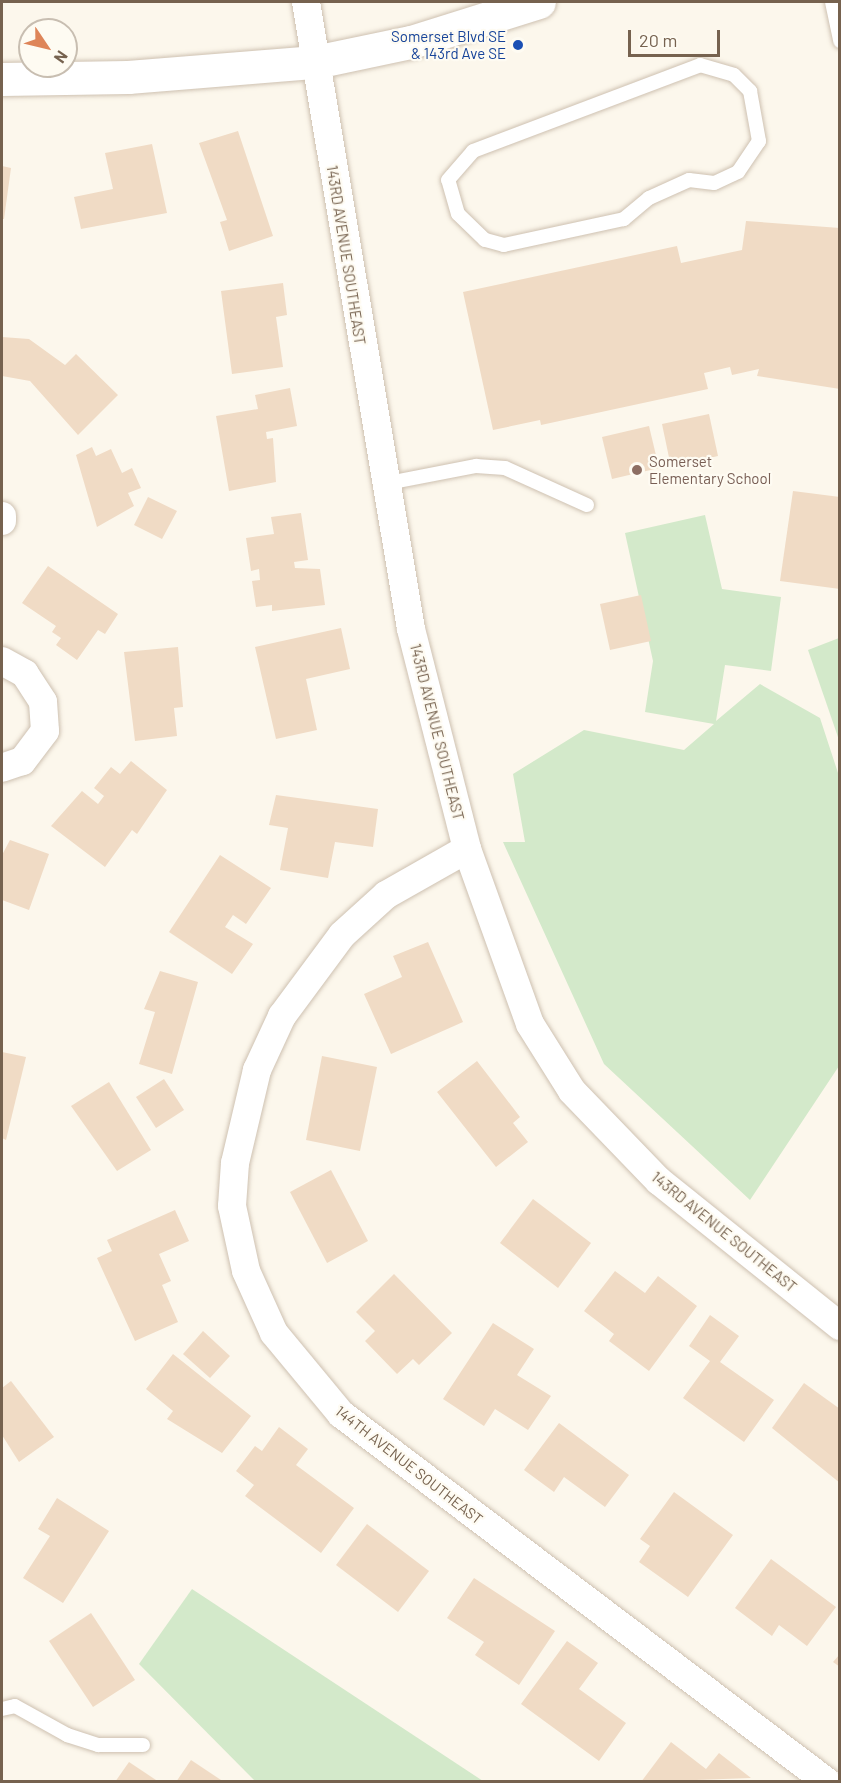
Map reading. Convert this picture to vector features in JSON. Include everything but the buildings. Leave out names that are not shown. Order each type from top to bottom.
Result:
[{"type":"street","name":"143RD AVENUE SOUTHEAST","points":[[306,2],[383,484],[411,629],[467,849],[530,1024],[572,1091],[659,1181],[840,1326]]},
{"type":"street","points":[[2,79],[128,77],[315,62],[411,42],[538,2]]},
{"type":"street","points":[[2,662],[26,674],[44,702],[45,731],[22,761],[2,768]]},
{"type":"street","name":"144TH AVENUE SOUTHEAST","points":[[467,849],[386,895],[342,935],[282,1016],[257,1070],[235,1163],[232,1206],[246,1270],[274,1333],[341,1414],[827,1782]]},
{"type":"lane","points":[[832,2],[840,41]]},
{"type":"lane","points":[[700,64],[716,66],[750,92],[759,141],[738,172],[714,183],[680,184],[649,198],[624,219],[504,245],[485,240],[458,214],[448,180],[473,151],[611,103],[700,64]]},
{"type":"lane","points":[[383,484],[476,466],[505,468],[586,505]]},
{"type":"lane","points":[[2,1710],[15,1706],[67,1736],[98,1745],[143,1745]]},
{"type":"green space","points":[[705,515],[722,589],[781,597],[771,671],[725,665],[716,721],[760,684],[820,718],[839,776],[839,1066],[750,1200],[604,1064],[503,842],[525,842],[513,774],[584,730],[684,750],[714,724],[645,712],[653,661],[625,533]]},
{"type":"green space","points":[[840,638],[839,740],[808,650]]},
{"type":"green space","points":[[192,1589],[483,1781],[255,1781],[139,1664]]},
{"type":"place","name":"Somerset Blvd SE & 143rd Ave SE","points":[[518,45]]},
{"type":"place","name":"Somerset Elementary School","points":[[637,470]]}]
